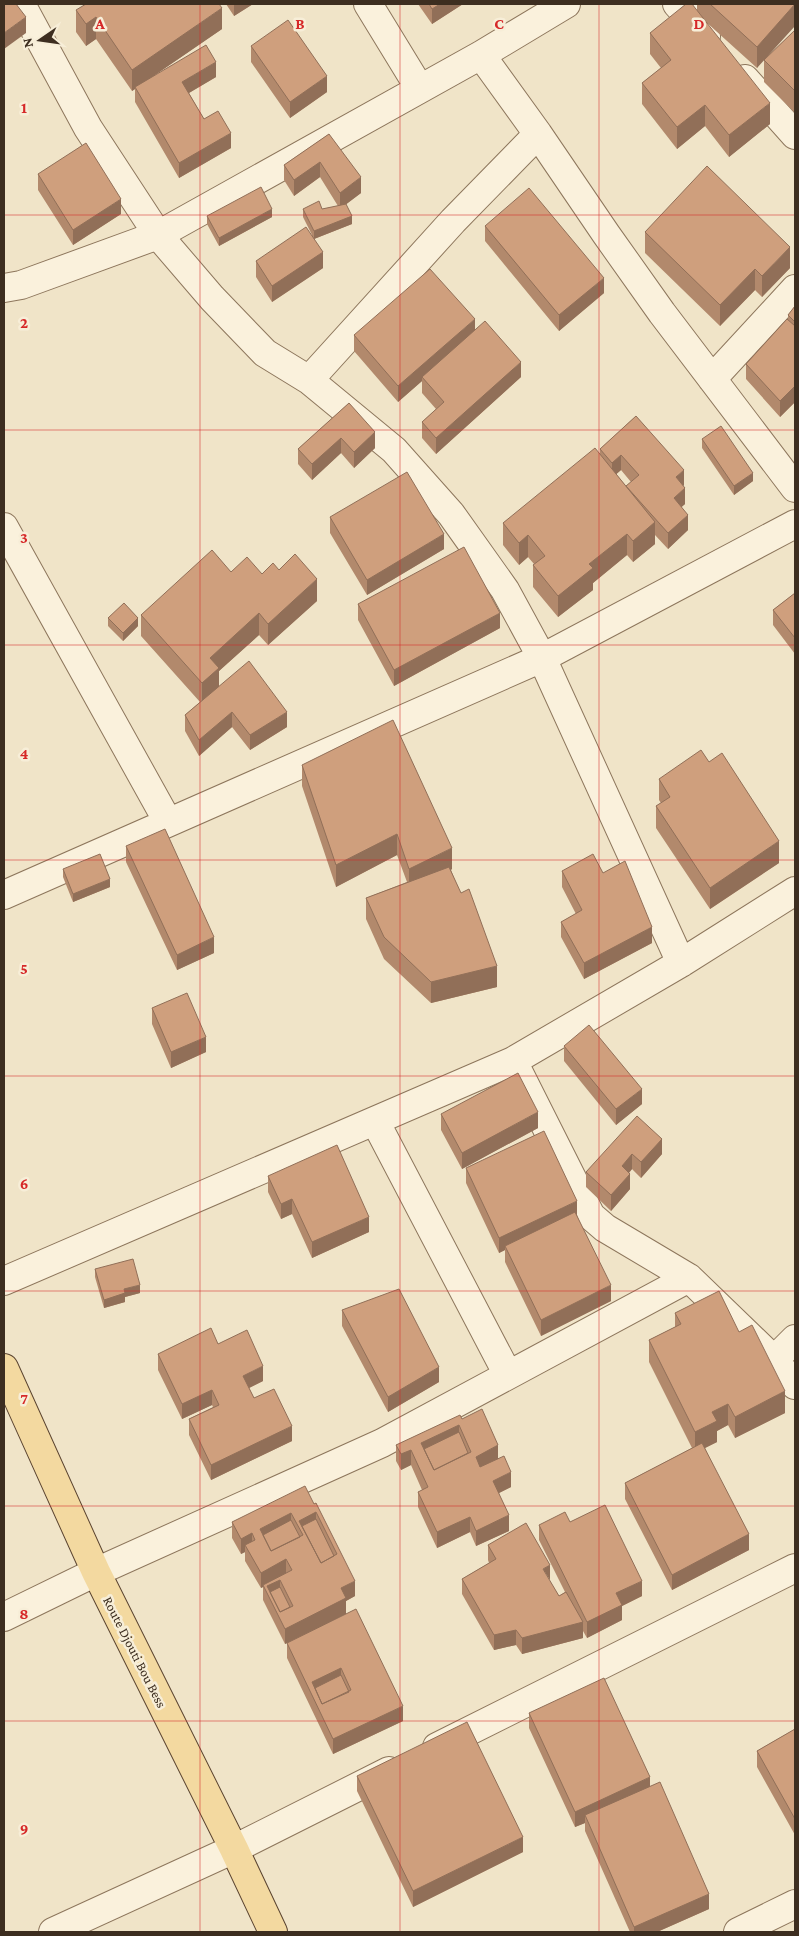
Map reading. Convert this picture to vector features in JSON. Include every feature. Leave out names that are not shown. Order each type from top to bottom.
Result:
[{"type":"main road","name":"Route Djouti Bou Bess","points":[[4,1368],[96,1572],[234,1849],[273,1932]]},
{"type":"street","points":[[21,4],[88,128],[158,235],[212,298],[265,353],[309,380],[394,450],[451,514],[505,590],[542,658],[681,962]]},
{"type":"street","points":[[368,4],[420,89]]},
{"type":"street","points":[[4,288],[21,285],[158,235],[481,55],[566,4]]},
{"type":"street","points":[[677,4],[795,136]]},
{"type":"street","points":[[481,55],[538,134],[606,234],[712,379],[795,488]]},
{"type":"street","points":[[309,380],[453,220],[538,134]]},
{"type":"street","points":[[712,379],[795,289]]},
{"type":"street","points":[[4,895],[542,658],[795,524]]},
{"type":"street","points":[[4,527],[168,822]]},
{"type":"street","points":[[4,1281],[514,1061],[681,962],[795,891]]},
{"type":"street","points":[[514,1061],[592,1216],[605,1228],[689,1278],[774,1360],[795,1384]]},
{"type":"street","points":[[375,1121],[508,1375]]},
{"type":"street","points":[[4,1617],[96,1572],[382,1443],[689,1278]]},
{"type":"street","points":[[774,1360],[795,1339]]},
{"type":"street","points":[[53,1932],[234,1849],[795,1568]]},
{"type":"street","points":[[738,1932],[795,1904]]},
{"type":"building","points":[[4,4],[16,4],[26,17],[4,33]]},
{"type":"building","points":[[86,4],[219,4],[222,8],[132,70],[96,17],[86,24],[76,10]]},
{"type":"building","points":[[429,4],[440,4],[432,9]]},
{"type":"building","points":[[686,4],[692,4],[770,103],[729,135],[705,105],[677,127],[642,83],[671,60],[650,33]]},
{"type":"building","points":[[710,4],[795,4],[757,47]]},
{"type":"building","points":[[288,20],[327,76],[290,102],[251,46]]},
{"type":"building","points":[[795,30],[795,91],[764,60]]},
{"type":"building","points":[[206,45],[216,62],[182,82],[204,119],[218,111],[231,133],[179,163],[135,87]]},
{"type":"building","points":[[329,134],[361,177],[340,193],[320,162],[294,180],[284,165]]},
{"type":"building","points":[[86,143],[121,199],[73,230],[38,174]]},
{"type":"building","points":[[707,166],[790,247],[762,276],[755,269],[720,305],[645,232]]},
{"type":"building","points":[[261,187],[272,209],[219,238],[207,216]]},
{"type":"building","points":[[529,188],[604,278],[559,315],[485,226]]},
{"type":"building","points":[[319,201],[322,209],[346,204],[352,216],[314,231],[303,209]]},
{"type":"building","points":[[306,227],[323,252],[272,286],[256,261]]},
{"type":"building","points":[[430,269],[475,319],[398,386],[354,335]]},
{"type":"building","points":[[795,306],[795,322],[788,315]]},
{"type":"building","points":[[787,319],[795,326],[795,386],[780,401],[746,364]]},
{"type":"building","points":[[485,321],[521,362],[436,438],[422,422],[444,402],[422,377]]},
{"type":"building","points":[[349,403],[375,432],[354,452],[341,438],[312,464],[298,449]]},
{"type":"building","points":[[636,416],[684,470],[676,477],[685,488],[674,498],[688,515],[668,533],[626,486],[639,475],[621,455],[612,463],[600,449]]},
{"type":"building","points":[[721,426],[753,473],[734,486],[702,439]]},
{"type":"building","points":[[595,448],[655,522],[633,541],[627,534],[589,564],[593,568],[558,596],[533,565],[545,556],[528,535],[519,543],[503,523]]},
{"type":"building","points":[[407,472],[444,534],[367,580],[330,517]]},
{"type":"building","points":[[464,547],[500,613],[394,670],[358,604]]},
{"type":"building","points":[[212,550],[231,572],[247,557],[262,574],[273,563],[279,570],[295,554],[317,579],[268,624],[259,613],[210,658],[219,668],[202,683],[141,615]]},
{"type":"building","points":[[795,593],[795,638],[773,610]]},
{"type":"building","points":[[124,603],[138,618],[123,633],[108,618]]},
{"type":"building","points":[[249,661],[287,712],[250,735],[232,712],[199,740],[185,715]]},
{"type":"building","points":[[393,720],[452,848],[409,869],[397,834],[336,865],[302,765]]},
{"type":"building","points":[[701,750],[709,762],[722,753],[779,841],[710,888],[656,806],[670,797],[659,779]]},
{"type":"building","points":[[165,829],[214,937],[177,955],[126,846]]},
{"type":"building","points":[[100,854],[110,879],[73,894],[63,869]]},
{"type":"building","points":[[593,854],[603,873],[625,861],[652,927],[584,963],[561,922],[582,910],[562,871]]},
{"type":"building","points":[[449,867],[461,893],[469,889],[497,966],[431,982],[384,937],[366,898]]},
{"type":"building","points":[[187,993],[206,1037],[171,1052],[152,1008]]},
{"type":"building","points":[[589,1025],[642,1089],[616,1109],[564,1046]]},
{"type":"building","points":[[518,1073],[538,1112],[462,1153],[441,1114]]},
{"type":"building","points":[[637,1116],[662,1139],[641,1162],[632,1154],[622,1166],[630,1174],[611,1195],[586,1172]]},
{"type":"building","points":[[544,1131],[577,1201],[499,1238],[466,1168]]},
{"type":"building","points":[[337,1145],[369,1217],[312,1242],[292,1199],[281,1204],[268,1176]]},
{"type":"building","points":[[575,1212],[611,1285],[541,1320],[505,1246]]},
{"type":"building","points":[[133,1259],[140,1285],[124,1289],[125,1293],[104,1300],[95,1269]]},
{"type":"building","points":[[399,1289],[439,1367],[388,1397],[342,1310]]},
{"type":"building","points":[[719,1291],[739,1332],[752,1325],[785,1391],[735,1417],[728,1404],[712,1412],[717,1421],[695,1432],[649,1340],[681,1324],[675,1313]]},
{"type":"building","points":[[211,1328],[218,1344],[247,1330],[263,1366],[243,1376],[254,1398],[274,1389],[292,1426],[211,1465],[189,1419],[219,1405],[212,1390],[182,1404],[158,1354]]},
{"type":"building","points":[[482,1409],[498,1445],[476,1457],[480,1467],[504,1456],[511,1472],[493,1481],[509,1515],[476,1531],[470,1517],[437,1532],[418,1492],[428,1487],[411,1450],[401,1454],[396,1445],[460,1415],[462,1419]],"holes":[[[459,1425],[471,1452],[434,1470],[421,1443]]]},
{"type":"building","points":[[459,1432],[468,1453],[434,1470],[424,1449]]},
{"type":"building","points":[[702,1443],[749,1534],[672,1575],[625,1483]]},
{"type":"building","points":[[305,1486],[314,1504],[316,1503],[355,1581],[341,1588],[346,1598],[285,1629],[263,1585],[292,1570],[286,1559],[261,1573],[245,1545],[255,1540],[252,1533],[241,1539],[232,1522]],"holes":[[[316,1512],[337,1554],[321,1563],[299,1521]],[[291,1513],[303,1535],[271,1551],[260,1529]],[[280,1580],[293,1606],[280,1612],[267,1586]]]},
{"type":"building","points":[[605,1505],[642,1581],[616,1593],[622,1605],[587,1622],[539,1525],[565,1512],[570,1522]]},
{"type":"building","points":[[316,1519],[334,1556],[321,1563],[302,1526]]},
{"type":"building","points":[[291,1520],[300,1537],[271,1551],[263,1535]]},
{"type":"building","points":[[526,1523],[550,1565],[543,1569],[559,1596],[566,1592],[583,1622],[522,1638],[516,1630],[494,1635],[462,1579],[496,1559],[488,1545]]},
{"type":"building","points":[[280,1587],[290,1607],[280,1612],[270,1592]]},
{"type":"building","points":[[356,1609],[403,1706],[333,1739],[287,1643]],"holes":[[[341,1668],[351,1690],[322,1704],[312,1682]]]},
{"type":"building","points":[[341,1675],[349,1692],[322,1704],[315,1688]]},
{"type":"building","points":[[604,1678],[650,1777],[575,1812],[529,1713]]},
{"type":"building","points":[[467,1722],[523,1837],[413,1891],[357,1776]]},
{"type":"building","points":[[795,1729],[795,1819],[757,1751]]},
{"type":"building","points":[[660,1782],[709,1894],[634,1927],[585,1815]]}]
